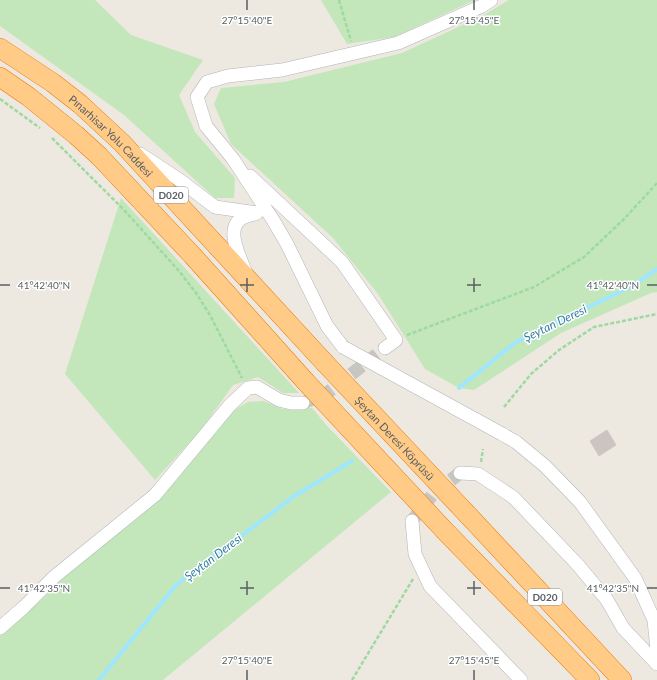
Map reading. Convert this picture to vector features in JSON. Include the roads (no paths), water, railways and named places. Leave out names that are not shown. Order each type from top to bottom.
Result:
[{"type":"highway","name":"Pınarhisar Yolu Caddesi","points":[[0,48],[53,83],[80,104],[122,143],[324,362]]},
{"type":"highway","name":"Pınarhisar Yolu Caddesi","points":[[0,77],[76,135],[99,156],[193,256],[305,381],[445,531],[590,680]]},
{"type":"highway","name":"Şeytan Deresi Köprüsü","points":[[324,362],[622,680]]},
{"type":"street","points":[[491,0],[482,6],[398,43],[282,70],[228,76],[207,82],[197,97],[206,126],[233,159],[273,220],[287,244],[327,326],[343,347],[516,442],[545,466],[580,502],[635,578],[655,617],[657,650]]},
{"type":"street","points":[[122,143],[181,181],[215,207],[266,215],[273,220]]},
{"type":"street","points":[[233,159],[342,262],[396,340],[385,348]]},
{"type":"street","points":[[249,281],[234,241],[234,227],[240,219],[248,215],[257,214]]},
{"type":"street","points":[[0,628],[24,607],[54,577],[155,495],[230,405],[248,388],[257,387],[280,400],[291,403],[303,403]]},
{"type":"street","points":[[460,472],[478,474],[513,497],[578,565],[608,600],[623,628],[657,664]]},
{"type":"street","points":[[412,521],[415,554],[430,586],[521,680]]},
{"type":"waterway","name":"Şeytan Deresi","points":[[459,388],[516,342],[632,286],[657,269]]},
{"type":"waterway","name":"Şeytan Deresi","points":[[99,680],[176,585],[293,497],[352,461]]},
{"type":"tunnel","points":[[303,403],[327,393],[385,348]]},
{"type":"tunnel","points":[[412,521],[433,494],[460,473]]}]
